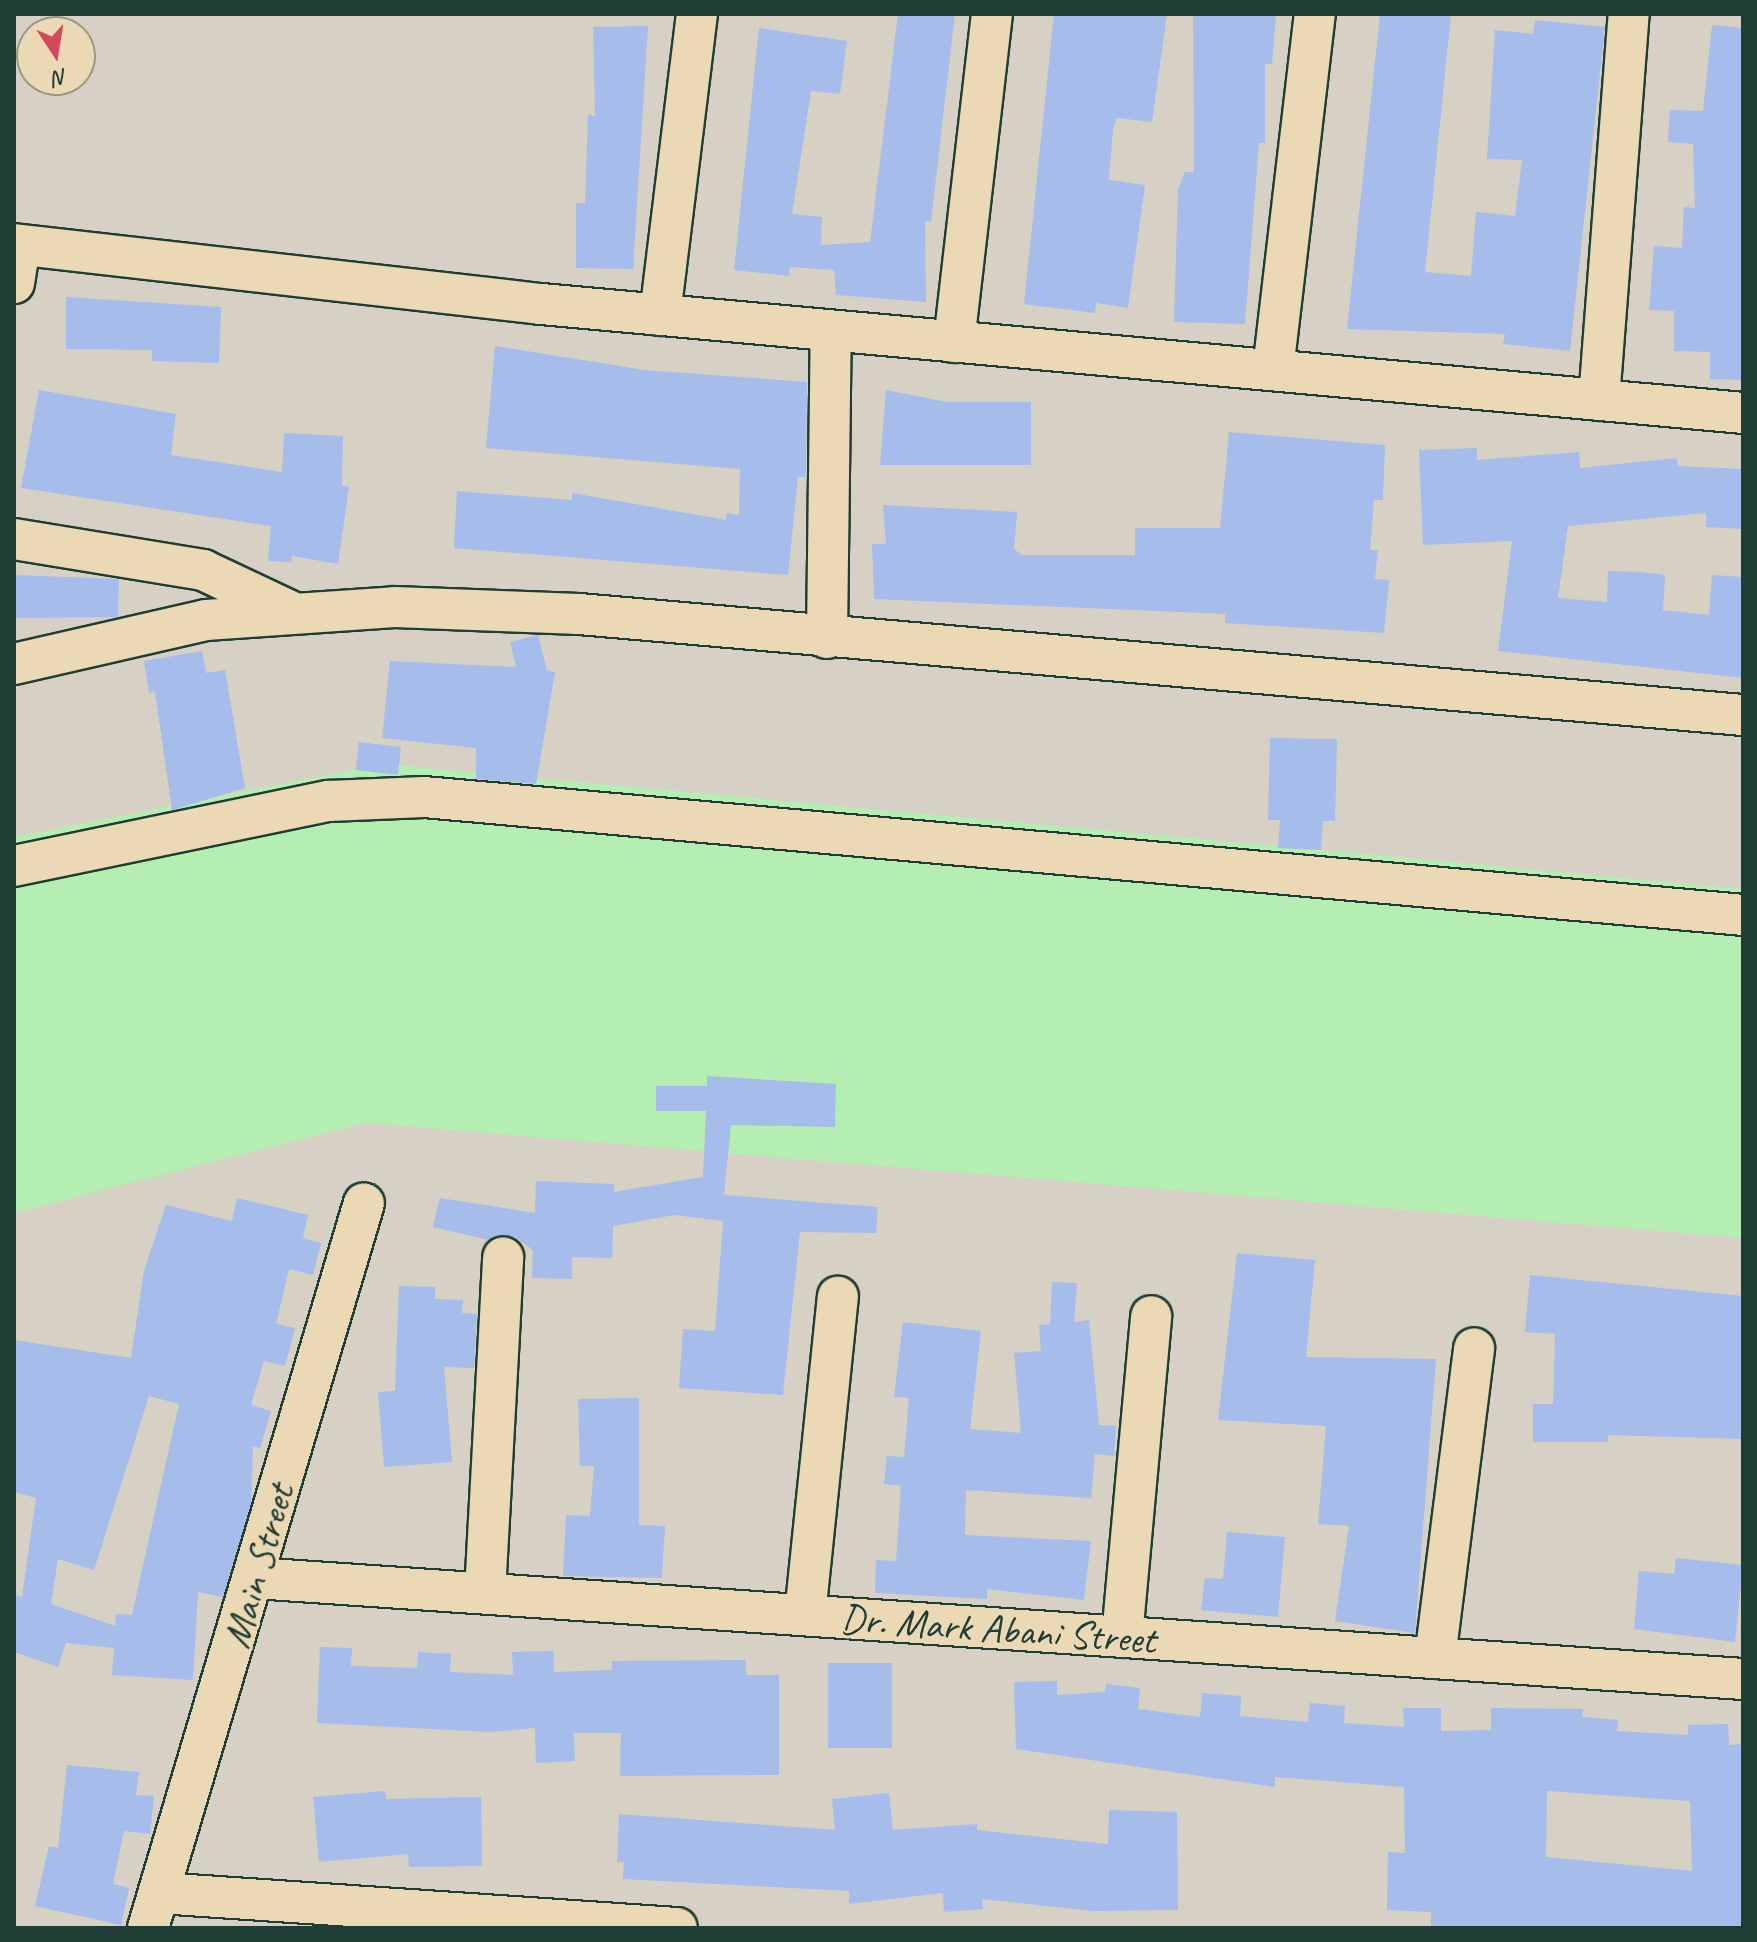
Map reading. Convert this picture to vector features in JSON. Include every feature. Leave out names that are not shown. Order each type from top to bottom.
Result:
[{"type":"street","points":[[660,315],[697,14]]},
{"type":"street","points":[[954,342],[992,14]]},
{"type":"street","points":[[1273,370],[1315,14]]},
{"type":"street","points":[[1599,400],[1629,14]]},
{"type":"street","points":[[16,257],[1743,413]]},
{"type":"street","points":[[827,638],[831,331]]},
{"type":"street","points":[[14,539],[203,570],[296,614]]},
{"type":"street","points":[[14,664],[206,620],[395,607],[579,614],[827,638],[1743,715]]},
{"type":"street","points":[[14,866],[329,801],[424,797],[1743,915]]},
{"type":"street","name":"Main Street","points":[[154,1910],[364,1203]]},
{"type":"street","points":[[485,1593],[503,1257]]},
{"type":"street","points":[[805,1615],[838,1297]]},
{"type":"street","points":[[1122,1637],[1151,1316]]},
{"type":"street","points":[[1435,1658],[1474,1348]]},
{"type":"street","name":"Dr. Mark Abani Street","points":[[254,1578],[1743,1679]]},
{"type":"street","points":[[154,1910],[677,1928]]},
{"type":"green space","points":[[382,764],[1743,889],[1743,1238],[365,1123],[14,1213],[14,837]]},
{"type":"building","points":[[898,14],[955,14],[931,221],[925,221],[926,302],[836,295],[834,270],[790,267],[789,276],[734,270],[759,28],[847,41],[840,94],[811,91],[792,214],[822,217],[821,245],[870,242]]},
{"type":"building","points":[[1054,14],[1167,14],[1152,122],[1117,118],[1113,129],[1109,180],[1145,185],[1128,308],[1096,303],[1095,313],[1024,304]]},
{"type":"building","points":[[1193,14],[1276,14],[1272,64],[1265,64],[1265,143],[1259,143],[1245,324],[1174,322],[1178,190],[1185,172],[1194,172]]},
{"type":"building","points":[[1380,14],[1451,14],[1425,272],[1471,276],[1476,212],[1515,216],[1522,160],[1487,159],[1495,30],[1533,34],[1535,20],[1605,27],[1570,351],[1503,344],[1505,334],[1347,329]]},
{"type":"building","points":[[1712,25],[1743,28],[1743,380],[1710,379],[1710,352],[1674,351],[1674,311],[1649,310],[1654,246],[1682,248],[1684,207],[1695,208],[1693,144],[1668,142],[1670,110],[1703,111]]},
{"type":"building","points":[[648,26],[633,269],[576,268],[576,203],[585,203],[588,115],[595,116],[593,27]]},
{"type":"building","points":[[66,297],[221,307],[219,363],[152,361],[152,350],[66,349]]},
{"type":"building","points":[[495,346],[644,370],[807,382],[806,477],[798,477],[788,575],[454,548],[457,491],[572,500],[572,493],[726,520],[727,513],[739,515],[740,469],[486,448]]},
{"type":"building","points":[[39,390],[176,414],[171,455],[282,472],[284,433],[343,436],[342,486],[349,486],[338,564],[292,556],[291,562],[268,561],[271,526],[21,488]]},
{"type":"building","points":[[886,390],[947,402],[1031,402],[1031,465],[880,465]]},
{"type":"building","points":[[1229,432],[1385,445],[1383,500],[1374,500],[1370,550],[1378,550],[1375,579],[1389,580],[1384,633],[1225,623],[1225,614],[874,599],[872,544],[886,544],[883,505],[1017,512],[1014,549],[1022,555],[1135,555],[1135,528],[1220,528]]},
{"type":"building","points":[[1477,448],[1477,460],[1579,452],[1580,468],[1677,458],[1678,466],[1743,469],[1743,529],[1706,527],[1706,513],[1568,526],[1558,598],[1607,602],[1608,571],[1641,572],[1665,575],[1663,610],[1709,615],[1712,575],[1743,577],[1743,678],[1498,651],[1512,541],[1423,545],[1419,450]]},
{"type":"building","points":[[14,575],[119,579],[118,617],[14,618]]},
{"type":"building","points":[[538,635],[547,671],[555,672],[536,784],[476,779],[476,748],[382,738],[390,661],[516,667],[510,642]]},
{"type":"building","points":[[202,651],[206,673],[225,670],[245,788],[172,810],[155,692],[149,693],[144,661]]},
{"type":"building","points":[[1270,738],[1337,739],[1335,821],[1323,821],[1321,850],[1278,848],[1280,820],[1268,820]]},
{"type":"building","points":[[359,742],[401,747],[398,775],[356,770]]},
{"type":"building","points":[[707,1076],[836,1084],[835,1127],[731,1125],[724,1195],[878,1207],[876,1233],[800,1232],[783,1395],[679,1388],[683,1329],[715,1331],[723,1221],[674,1215],[613,1226],[612,1258],[572,1257],[572,1279],[532,1278],[533,1250],[515,1237],[489,1240],[433,1227],[440,1198],[535,1213],[536,1181],[614,1184],[614,1192],[703,1177],[706,1111],[656,1111],[656,1086],[707,1086]]},
{"type":"building","points":[[237,1198],[308,1215],[303,1238],[321,1243],[313,1275],[289,1269],[276,1324],[295,1328],[285,1366],[264,1361],[251,1405],[271,1411],[260,1448],[253,1446],[251,1503],[223,1597],[198,1592],[193,1680],[112,1675],[114,1648],[66,1643],[58,1667],[14,1652],[14,1595],[22,1597],[36,1498],[14,1492],[14,1340],[131,1358],[144,1270],[166,1205],[232,1221]],"holes":[[[149,1396],[179,1404],[132,1615],[116,1614],[115,1626],[51,1604],[58,1559],[94,1570]]]},
{"type":"building","points":[[1237,1253],[1315,1260],[1306,1357],[1436,1359],[1415,1633],[1335,1621],[1349,1526],[1318,1524],[1326,1426],[1218,1420]]},
{"type":"building","points":[[1530,1275],[1743,1296],[1743,1439],[1608,1435],[1608,1442],[1533,1442],[1533,1404],[1553,1404],[1555,1334],[1525,1332]]},
{"type":"building","points":[[1052,1282],[1077,1283],[1074,1322],[1089,1320],[1099,1425],[1116,1426],[1114,1456],[1095,1454],[1091,1498],[966,1490],[965,1535],[1091,1541],[1084,1600],[987,1589],[987,1599],[875,1593],[876,1560],[896,1561],[901,1486],[884,1484],[887,1456],[904,1457],[909,1398],[894,1397],[903,1322],[981,1331],[970,1429],[1021,1433],[1014,1353],[1041,1351],[1039,1325],[1050,1324]]},
{"type":"building","points":[[399,1286],[435,1287],[435,1299],[463,1300],[462,1313],[477,1314],[474,1368],[444,1367],[452,1462],[384,1467],[378,1392],[395,1391]]},
{"type":"building","points":[[639,1398],[639,1525],[665,1526],[662,1578],[563,1576],[566,1515],[590,1516],[594,1466],[580,1466],[578,1399]]},
{"type":"building","points":[[1227,1532],[1285,1537],[1278,1617],[1201,1610],[1205,1578],[1223,1579]]},
{"type":"building","points":[[1676,1558],[1743,1565],[1735,1642],[1634,1629],[1639,1571],[1674,1574]]},
{"type":"building","points":[[320,1647],[352,1648],[351,1666],[417,1668],[418,1652],[451,1654],[450,1672],[513,1675],[512,1652],[553,1651],[554,1672],[612,1670],[612,1661],[746,1660],[746,1675],[779,1675],[779,1775],[620,1776],[621,1733],[574,1733],[575,1761],[536,1763],[535,1728],[489,1732],[317,1723]]},
{"type":"building","points":[[828,1663],[892,1663],[892,1748],[828,1748]]},
{"type":"building","points":[[1057,1681],[1057,1695],[1105,1692],[1106,1684],[1140,1688],[1138,1709],[1200,1717],[1202,1693],[1241,1696],[1240,1716],[1308,1722],[1310,1703],[1345,1706],[1344,1723],[1404,1727],[1403,1708],[1441,1708],[1441,1731],[1491,1730],[1491,1708],[1583,1709],[1582,1717],[1618,1720],[1617,1731],[1688,1735],[1688,1725],[1728,1724],[1729,1745],[1743,1744],[1743,1928],[1431,1928],[1431,1912],[1387,1910],[1388,1852],[1405,1853],[1404,1787],[1275,1777],[1275,1787],[1016,1749],[1014,1682]],"holes":[[[1547,1791],[1690,1801],[1692,1871],[1546,1857]]]},
{"type":"building","points":[[67,1765],[139,1772],[136,1795],[154,1796],[150,1834],[124,1831],[113,1884],[129,1888],[121,1925],[35,1906],[49,1846],[58,1848]]},
{"type":"building","points":[[385,1791],[386,1799],[481,1797],[482,1866],[409,1867],[408,1854],[319,1862],[313,1797]]},
{"type":"building","points":[[889,1793],[893,1830],[977,1824],[977,1830],[1108,1844],[1109,1810],[1177,1812],[1178,1910],[1093,1911],[982,1899],[983,1909],[944,1912],[943,1893],[849,1904],[849,1891],[623,1879],[624,1862],[617,1862],[619,1814],[835,1830],[832,1799]]}]
